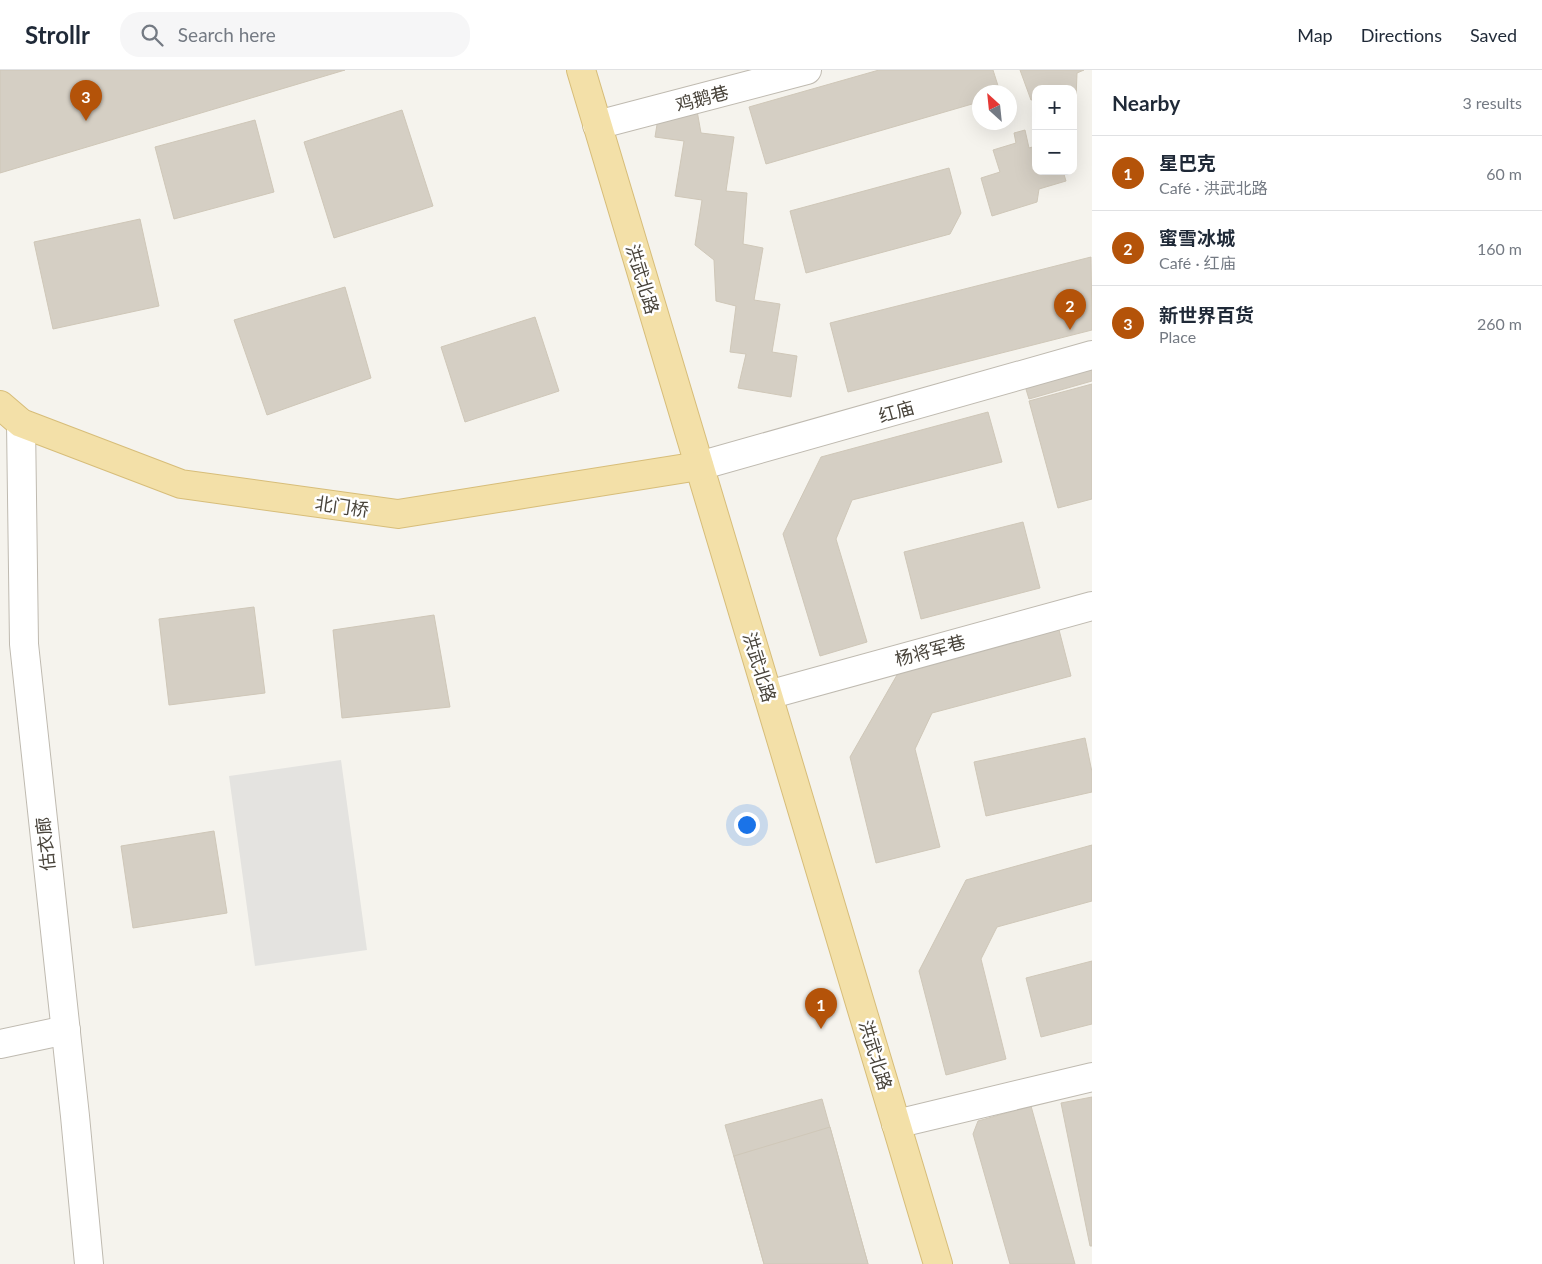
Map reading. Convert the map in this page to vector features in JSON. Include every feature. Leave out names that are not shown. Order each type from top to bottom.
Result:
[{"type":"main road","name":"洪武北路","points":[[581,70],[938,1264]]},
{"type":"main road","name":"北门桥","points":[[0,404],[21,423],[181,484],[398,514],[699,466]]},
{"type":"street","name":"鸡鹅巷","points":[[597,125],[807,70]]},
{"type":"street","name":"红庙","points":[[699,466],[1092,355]]},
{"type":"street","name":"估衣廊","points":[[21,423],[24,644],[66,1030],[88,1264]]},
{"type":"street","name":"杨将军巷","points":[[768,695],[1092,606]]},
{"type":"street","points":[[0,1044],[66,1030]]},
{"type":"street","points":[[896,1124],[1092,1077]]},
{"type":"shaded area","points":[[341,760],[367,950],[255,966],[229,776]]},
{"type":"building","points":[[0,70],[345,70],[0,173]]},
{"type":"building","points":[[879,70],[993,70],[998,85],[972,85],[972,104],[766,164],[749,107]]},
{"type":"building","points":[[1020,70],[1084,70],[1077,73],[1077,85],[1032,85],[1031,100]]},
{"type":"building","points":[[696,105],[701,133],[734,137],[726,191],[747,193],[743,244],[763,248],[754,300],[780,304],[772,352],[797,356],[791,397],[738,388],[746,354],[730,352],[736,306],[716,301],[714,260],[695,245],[702,200],[675,196],[684,141],[655,137],[659,112]]},
{"type":"building","points":[[402,110],[433,206],[334,238],[304,142]]},
{"type":"building","points":[[255,120],[274,192],[174,219],[155,147]]},
{"type":"building","points":[[1025,130],[1029,148],[1032,147],[1032,175],[1064,175],[1066,181],[1039,189],[1037,202],[992,216],[981,178],[1000,172],[993,150],[1016,143],[1014,133]]},
{"type":"building","points":[[949,168],[961,213],[950,234],[806,273],[790,211]]},
{"type":"building","points":[[140,219],[159,306],[53,329],[34,242]]},
{"type":"building","points":[[1091,257],[1092,330],[848,392],[830,323]]},
{"type":"building","points":[[345,287],[371,378],[267,415],[234,320]]},
{"type":"building","points":[[535,317],[559,391],[465,422],[441,347]]},
{"type":"building","points":[[1092,368],[1092,381],[1029,399],[1025,386]]},
{"type":"building","points":[[1092,384],[1092,499],[1058,508],[1029,401]]},
{"type":"building","points":[[988,412],[1002,462],[852,500],[836,539],[867,642],[820,656],[783,534],[821,457]]},
{"type":"building","points":[[1023,522],[1040,588],[921,619],[904,552]]},
{"type":"building","points":[[254,607],[265,693],[169,705],[159,619]]},
{"type":"building","points":[[434,615],[450,707],[342,718],[333,630]]},
{"type":"building","points":[[1058,626],[1071,676],[932,713],[915,749],[940,847],[876,863],[850,757],[901,668]]},
{"type":"building","points":[[1085,738],[1092,772],[1092,792],[986,816],[974,762]]},
{"type":"building","points":[[214,831],[227,913],[133,928],[121,846]]},
{"type":"building","points":[[1092,845],[1092,901],[997,927],[981,959],[1006,1059],[946,1075],[919,971],[966,880]]},
{"type":"building","points":[[1092,961],[1092,1024],[1041,1037],[1026,978]]},
{"type":"building","points":[[1092,1097],[1092,1246],[1090,1246],[1061,1103]]},
{"type":"building","points":[[822,1099],[868,1264],[764,1264],[725,1125]]},
{"type":"building","points":[[1031,1106],[1075,1264],[1010,1264],[973,1134],[978,1121]]},
{"type":"building","points":[[830,1127],[868,1264],[764,1264],[734,1156]]},
{"type":"place","name":"新世界百货","points":[[86,121]]},
{"type":"place","name":"蜜雪冰城","points":[[1070,330]]},
{"type":"place","name":"星巴克","points":[[821,1029]]}]
